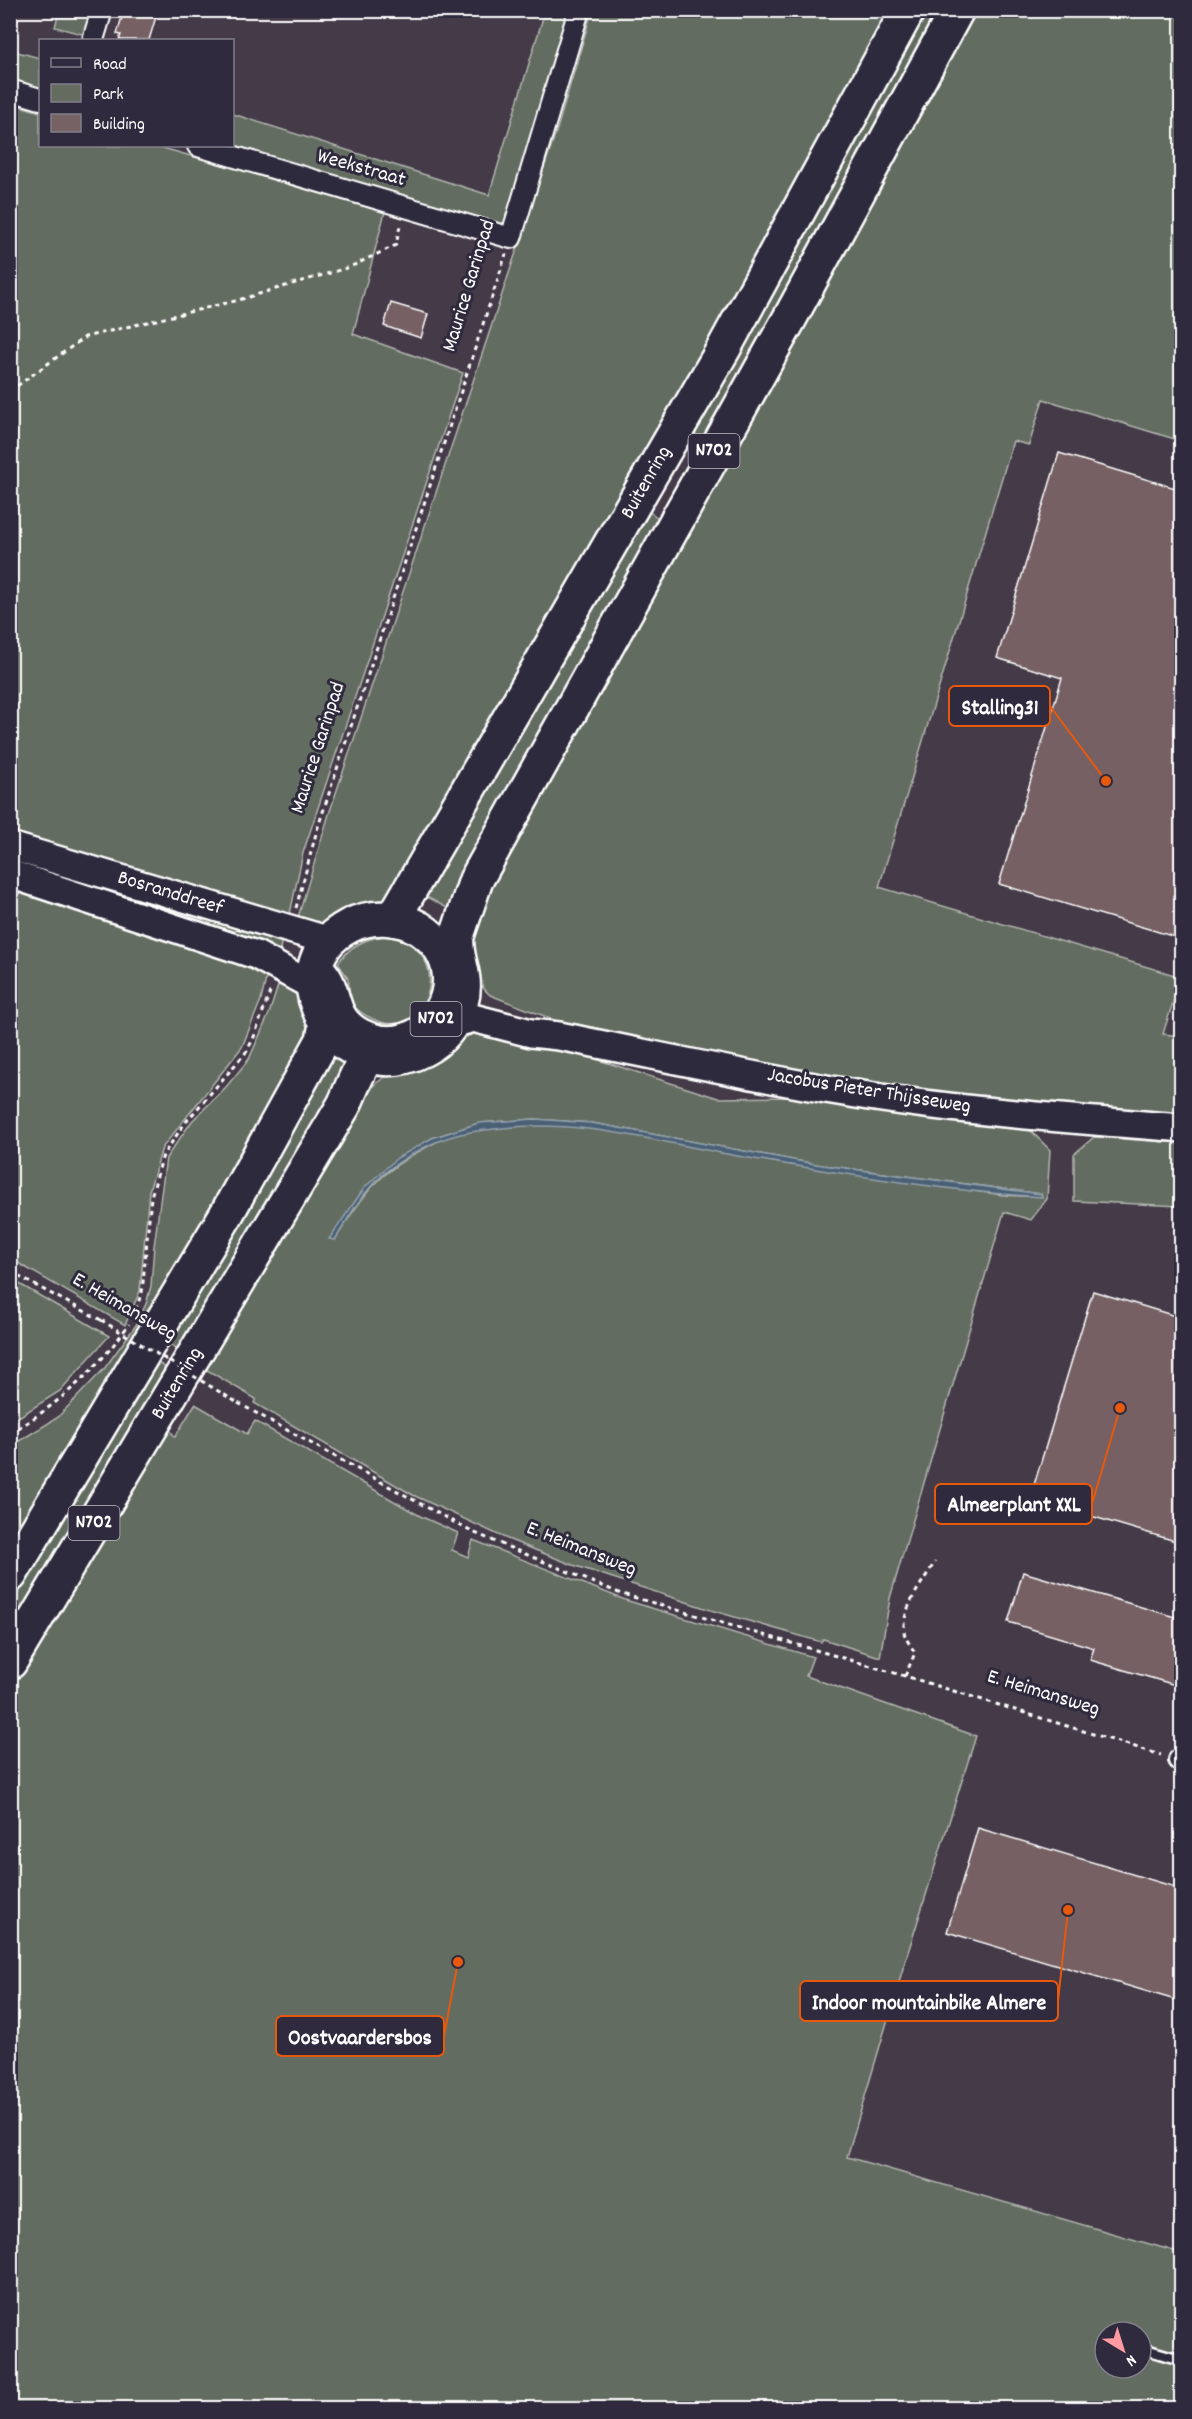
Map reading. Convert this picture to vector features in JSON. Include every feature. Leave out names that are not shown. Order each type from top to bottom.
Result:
[{"type":"highway","name":"Buitenring","points":[[393,919],[724,348],[908,10]]},
{"type":"highway","name":"Buitenring","points":[[448,949],[446,929],[471,891],[791,316],[957,10]]},
{"type":"highway","points":[[379,1052],[340,1040],[326,1024],[318,1008],[320,967],[339,933],[359,922],[382,918],[393,919],[419,929],[448,949]]},
{"type":"highway","name":"N702","points":[[379,1052],[414,1037],[430,1026],[446,1003],[463,971],[448,949]]},
{"type":"highway","name":"N702","points":[[320,967],[327,980],[334,1007],[344,1023],[367,1038],[379,1052],[407,1056],[428,1047],[452,1024],[459,1009],[456,988]]},
{"type":"highway","name":"Buitenring","points":[[10,1575],[226,1215],[323,1040],[326,1024]]},
{"type":"highway","name":"Buitenring","points":[[10,1662],[344,1105],[377,1064],[379,1052]]},
{"type":"street","points":[[93,39],[102,10]]},
{"type":"street","name":"Maurice Garinpad","points":[[511,238],[579,10]]},
{"type":"street","points":[[10,90],[39,99]]},
{"type":"street","name":"Weekstraat","points":[[201,147],[511,238]]},
{"type":"street","name":"Bosranddreef","points":[[10,846],[289,931],[320,967]]},
{"type":"street","name":"Bosranddreef","points":[[10,874],[267,961],[281,957],[320,967]]},
{"type":"street","name":"Jacobus Pieter Thijsseweg","points":[[456,988],[482,1002],[538,1024],[559,1036]]},
{"type":"street","name":"Jacobus Pieter Thijsseweg","points":[[452,1024],[474,1018],[531,1033],[559,1036],[844,1092],[1061,1119],[1182,1128]]},
{"type":"lane","points":[[1153,2352],[1182,2360]]},
{"type":"path","points":[[10,391],[85,338],[235,301],[350,267],[396,245],[404,206]]},
{"type":"path","name":"Maurice Garinpad","points":[[289,931],[317,830],[511,238]]},
{"type":"path","points":[[10,1433],[71,1390],[92,1371],[131,1320],[142,1293],[151,1197],[163,1155],[185,1123],[247,1050],[254,1037],[267,961]]},
{"type":"path","name":"E. Heimansweg","points":[[10,1272],[101,1320],[238,1403],[470,1531],[619,1593],[904,1676],[1180,1761]]},
{"type":"path","points":[[904,1676],[915,1653],[904,1632],[906,1617],[913,1597],[935,1562]]},
{"type":"green space","points":[[59,11],[93,11],[86,35],[55,27]]},
{"type":"green space","points":[[545,11],[577,11],[511,217],[498,226],[221,147],[234,147],[234,114],[489,195]]},
{"type":"green space","points":[[592,11],[894,11],[757,264],[390,901],[326,926],[296,924],[329,814],[558,126]]},
{"type":"green space","points":[[920,11],[949,11],[705,454],[685,442]]},
{"type":"green space","points":[[971,11],[1181,11],[1181,441],[1043,399],[1029,445],[1013,441],[879,887],[1181,977],[1163,1034],[1181,1036],[1181,1116],[1040,1107],[794,1071],[565,1024],[490,995],[473,972],[470,960],[471,937],[481,897],[826,286]]},
{"type":"green space","points":[[10,50],[39,58],[39,91],[11,82]]},
{"type":"green space","points":[[10,103],[39,112],[39,147],[159,147],[385,212],[353,334],[463,373],[303,853],[288,923],[98,858],[11,834]]},
{"type":"green space","points":[[648,511],[666,523],[447,908],[419,893],[513,725],[576,640]]},
{"type":"green space","points":[[10,854],[282,937],[280,950],[11,869]]},
{"type":"green space","points":[[11,880],[268,971],[261,1000],[242,1047],[162,1148],[149,1191],[140,1291],[125,1325],[11,1259]]},
{"type":"green space","points":[[384,936],[402,940],[418,951],[427,965],[430,981],[419,1011],[406,1020],[391,1024],[370,1018],[354,1006],[348,979],[338,963],[358,944]]},
{"type":"green space","points":[[281,976],[295,984],[312,1031],[301,1064],[11,1556],[11,1446],[57,1418],[104,1369],[136,1325],[151,1286],[166,1158],[192,1121],[226,1087],[249,1059],[269,1014]]},
{"type":"green space","points":[[473,1034],[500,1036],[570,1051],[718,1098],[801,1097],[1031,1131],[1050,1150],[1047,1199],[1031,1220],[1004,1212],[890,1598],[880,1657],[823,1639],[821,1642],[714,1611],[573,1565],[505,1538],[413,1495],[254,1403],[256,1399],[202,1367],[328,1155],[375,1084],[397,1069]],"holes":[[[534,1119],[592,1123],[815,1164],[1041,1194],[1041,1196],[990,1193],[824,1170],[613,1131],[580,1127],[514,1125],[482,1128],[450,1136],[409,1157],[395,1166],[372,1187],[335,1240],[330,1239],[365,1187],[432,1138],[479,1123]]]},
{"type":"green space","points":[[328,1049],[358,1064],[188,1354],[165,1342]]},
{"type":"green space","points":[[1094,1137],[1181,1143],[1181,1206],[1074,1201],[1074,1154]]},
{"type":"green space","points":[[11,1279],[109,1336],[60,1391],[11,1422]]},
{"type":"green space","points":[[158,1363],[176,1374],[11,1646],[11,1605]]},
{"type":"green space","points":[[195,1404],[247,1434],[255,1421],[420,1516],[458,1533],[452,1550],[468,1557],[473,1540],[625,1600],[813,1657],[806,1676],[976,1736],[847,2157],[1181,2253],[1181,2408],[11,2408],[10,1688],[170,1430],[175,1437]]},
{"type":"water","points":[[534,1119],[592,1123],[815,1164],[1041,1194],[1042,1197],[969,1191],[858,1176],[591,1129],[526,1126],[461,1134],[431,1144],[411,1155],[376,1181],[359,1202],[335,1240],[329,1239],[365,1187],[397,1158],[432,1138],[479,1123]]},
{"type":"building","points":[[124,10],[158,10],[149,39],[119,39],[121,35],[117,34]]},
{"type":"building","points":[[391,303],[428,314],[421,338],[384,326]]},
{"type":"building","points":[[1059,453],[1182,490],[1182,939],[999,884],[1062,678],[997,658]]},
{"type":"building","points":[[1093,1291],[1182,1318],[1182,1543],[1030,1498]]},
{"type":"building","points":[[1023,1572],[1182,1619],[1182,1687],[1090,1660],[1094,1648],[1008,1622]]},
{"type":"building","points":[[978,1828],[1182,1889],[1182,2002],[947,1932]]},
{"type":"place","name":"Stalling31","points":[[1106,781]]},
{"type":"place","name":"Almeerplant XXL","points":[[1120,1408]]},
{"type":"place","name":"Indoor mountainbike Almere","points":[[1068,1910]]},
{"type":"place","name":"Oostvaardersbos","points":[[458,1962]]}]
